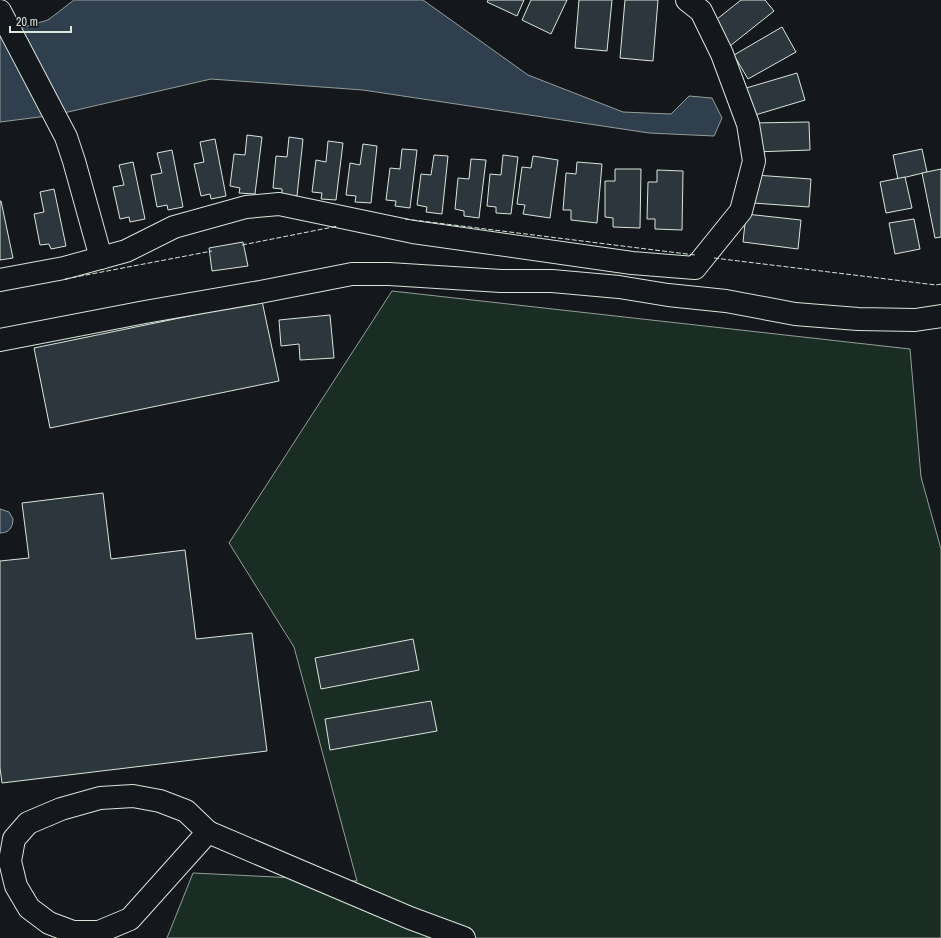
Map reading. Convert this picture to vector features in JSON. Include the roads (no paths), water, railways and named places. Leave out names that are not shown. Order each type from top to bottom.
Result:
[{"type":"lane","points":[[0,280],[64,268],[126,251],[174,227],[246,207],[279,204],[413,232],[632,263],[695,268],[741,211],[754,161],[748,124],[722,54],[701,11],[688,0]]},
{"type":"lane","points":[[0,11],[66,138],[74,161],[101,258]]},
{"type":"lane","points":[[0,340],[352,274],[388,274],[502,281],[552,281],[620,287],[668,295],[726,301],[795,314],[858,319],[915,320],[941,316]]},
{"type":"lane","points":[[208,832],[130,928],[99,932],[73,932],[49,924],[29,908],[16,886],[10,861],[14,839],[28,823],[61,809],[100,798],[133,796],[160,801],[186,812],[208,832],[410,918],[464,938]]},
{"type":"water","points":[[74,0],[423,0],[528,75],[623,112],[671,114],[689,96],[712,98],[722,118],[714,136],[649,133],[363,90],[211,79],[55,115],[0,122],[0,38],[10,31],[48,20]]},
{"type":"water","points":[[0,509],[9,512],[13,519],[10,529],[6,532],[0,533]]}]
